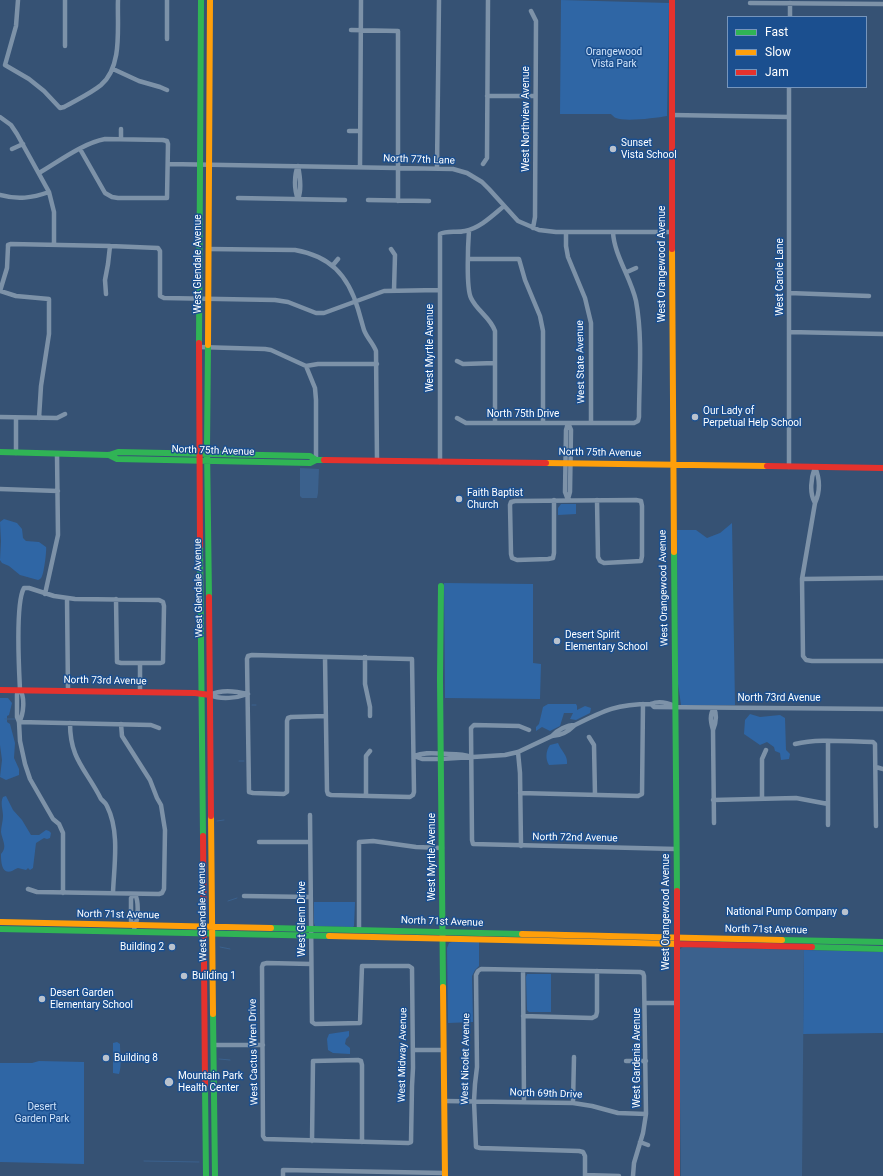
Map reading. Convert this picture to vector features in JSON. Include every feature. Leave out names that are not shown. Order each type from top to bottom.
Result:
[{"type":"main road","name":"West Glendale Avenue","points":[[201,0],[199,460],[206,1176]]},
{"type":"main road","name":"West Glendale Avenue","points":[[210,0],[207,454],[215,1176]]},
{"type":"main road","name":"West Orangewood Avenue","points":[[672,0],[677,1176]]},
{"type":"main road","name":"North 75th Avenue","points":[[0,452],[109,455],[118,452],[310,456],[316,460]]},
{"type":"main road","name":"North 75th Avenue","points":[[109,455],[117,459],[310,463],[316,460],[883,468]]},
{"type":"main road","name":"West Myrtle Avenue","points":[[441,586],[440,679],[445,1174]]},
{"type":"main road","name":"North 73rd Avenue","points":[[0,690],[202,693],[210,695]]},
{"type":"main road","name":"North 71st Avenue","points":[[0,922],[204,930],[859,945],[883,949]]},
{"type":"main road","name":"North 71st Avenue","points":[[0,929],[134,928]]},
{"type":"main road","name":"North 71st Avenue","points":[[311,932],[359,930],[442,936]]},
{"type":"main road","name":"North 71st Avenue","points":[[859,945],[883,942]]},
{"type":"main road","points":[[206,1113],[214,1113]]},
{"type":"street","points":[[18,0],[16,26],[5,65],[44,91],[60,108],[100,86],[110,76],[117,55],[118,0]]},
{"type":"street","points":[[65,0],[65,46]]},
{"type":"street","points":[[167,0],[167,39]]},
{"type":"street","points":[[360,167],[361,0]]},
{"type":"street","points":[[437,168],[439,0]]},
{"type":"street","points":[[484,164],[487,158],[488,0]]},
{"type":"street","points":[[750,3],[883,4]]},
{"type":"street","points":[[790,3],[790,16]]},
{"type":"street","name":"West Northview Avenue","points":[[531,11],[536,21],[535,217],[533,228]]},
{"type":"street","points":[[351,30],[398,32],[398,201]]},
{"type":"street","points":[[113,69],[139,81],[167,90]]},
{"type":"street","name":"West Carole Lane","points":[[789,88],[789,467]]},
{"type":"street","points":[[487,96],[535,96]]},
{"type":"street","points":[[672,116],[789,117]]},
{"type":"street","points":[[0,117],[11,125],[49,192],[54,212],[54,244]]},
{"type":"street","points":[[120,139],[121,128]]},
{"type":"street","points":[[349,131],[360,131]]},
{"type":"street","points":[[39,173],[80,149],[98,141],[120,139],[167,141],[167,198],[112,197],[105,192],[80,149]]},
{"type":"street","points":[[12,149],[23,144]]},
{"type":"street","name":"North 77th Lane","points":[[168,164],[453,169],[475,177],[489,188],[518,221],[546,232],[672,232]]},
{"type":"street","points":[[298,166],[300,173],[300,194],[298,199]]},
{"type":"street","points":[[0,195],[28,198],[49,192]]},
{"type":"street","points":[[101,197],[105,192]]},
{"type":"street","points":[[238,198],[345,200]]},
{"type":"street","points":[[368,200],[429,201]]},
{"type":"street","points":[[495,423],[495,335],[493,325],[474,304],[469,294],[469,230],[487,220],[504,206]]},
{"type":"street","name":"West Myrtle Avenue","points":[[440,462],[440,234],[443,232],[469,230]]},
{"type":"street","name":"West State Avenue","points":[[566,232],[568,257],[585,298],[591,323],[591,423]]},
{"type":"street","points":[[613,232],[615,247],[627,272],[636,268]]},
{"type":"street","points":[[39,418],[41,386],[49,334],[49,299],[16,296],[0,291],[7,268],[8,245],[54,244],[158,248],[160,251],[160,296],[164,298],[276,300],[288,302],[320,313],[329,312],[384,291],[439,290]]},
{"type":"street","points":[[106,294],[105,280],[110,246]]},
{"type":"street","points":[[208,249],[295,250],[312,254],[333,265],[347,282],[366,334],[374,344],[376,351],[377,461]]},
{"type":"street","points":[[391,249],[395,255],[394,290]]},
{"type":"street","points":[[333,265],[338,259]]},
{"type":"street","points":[[469,259],[519,259],[525,280],[540,316],[543,331],[543,423]]},
{"type":"street","name":"North 75th Drive","points":[[457,418],[466,423],[634,423],[638,421],[640,350],[638,317],[634,294],[627,272]]},
{"type":"street","points":[[789,293],[869,296]]},
{"type":"street","points":[[789,332],[883,334]]},
{"type":"street","points":[[199,348],[271,350],[306,366],[318,364],[377,364]]},
{"type":"street","points":[[457,361],[463,364],[495,363]]},
{"type":"street","points":[[306,366],[315,388],[316,460]]},
{"type":"street","points":[[0,417],[57,418],[65,414]]},
{"type":"street","points":[[16,418],[16,453]]},
{"type":"street","points":[[568,423],[566,430],[568,500]]},
{"type":"street","points":[[45,594],[57,539],[57,454]]},
{"type":"street","points":[[815,467],[812,475],[811,497],[815,503],[802,579],[803,656],[806,660],[816,661],[883,661]]},
{"type":"street","points":[[0,490],[58,491]]},
{"type":"street","points":[[554,500],[553,558],[517,560],[512,558],[511,502],[554,500],[597,500],[636,500],[641,501],[641,561],[600,562],[598,557],[597,500]]},
{"type":"street","points":[[802,579],[883,578]]},
{"type":"street","points":[[63,893],[63,833],[59,824],[53,819],[30,779],[21,749],[19,722],[17,717],[18,694],[20,690],[19,614],[21,592],[24,588],[29,588],[45,594],[67,598],[116,599],[159,600],[163,602],[164,606],[163,662],[117,662],[116,599]]},
{"type":"street","points":[[67,598],[68,691]]},
{"type":"street","points":[[326,657],[328,794],[410,797],[413,795],[414,756],[412,659],[326,657],[248,656],[249,792],[276,794],[287,792],[288,718],[291,716],[326,716]]},
{"type":"street","points":[[365,658],[365,684],[370,707],[370,716]]},
{"type":"street","points":[[140,663],[140,692]]},
{"type":"street","name":"North 73rd Avenue","points":[[210,695],[216,698],[239,698],[248,694]]},
{"type":"street","points":[[520,793],[638,796],[642,794],[643,704]]},
{"type":"street","name":"North 73rd Avenue","points":[[414,756],[426,753],[465,758],[497,756],[518,752],[552,736],[557,736],[571,729],[575,725],[609,709],[627,705],[651,704],[654,707],[675,706],[714,708],[883,709]]},
{"type":"street","points":[[714,708],[711,712],[711,723],[713,730],[714,823]]},
{"type":"street","points":[[19,722],[151,725],[159,728]]},
{"type":"street","points":[[70,723],[71,740],[75,755],[101,799],[106,804],[112,819],[115,838],[113,893]]},
{"type":"street","points":[[28,889],[36,892],[63,893],[162,893],[164,889],[165,840],[162,804],[157,798],[150,780],[122,736],[121,724]]},
{"type":"street","points":[[471,757],[472,726],[474,725],[519,726],[529,730]]},
{"type":"street","points":[[590,737],[594,745],[595,795]]},
{"type":"street","points":[[795,744],[804,742],[873,742],[875,744],[876,826]]},
{"type":"street","points":[[828,742],[828,825]]},
{"type":"street","points":[[366,795],[366,756],[370,750]]},
{"type":"street","points":[[762,799],[762,759],[766,750]]},
{"type":"street","points":[[518,752],[520,762],[521,846]]},
{"type":"street","points":[[426,753],[426,759]]},
{"type":"street","name":"North 73rd Avenue","points":[[414,756],[426,759],[441,756]]},
{"type":"street","name":"North 72nd Avenue","points":[[471,757],[472,840],[474,844],[676,849]]},
{"type":"street","points":[[876,767],[883,765]]},
{"type":"street","points":[[876,767],[883,769]]},
{"type":"street","points":[[713,800],[801,799],[828,804]]},
{"type":"street","name":"West Glenn Drive","points":[[310,815],[312,1022],[314,1024],[360,1023]]},
{"type":"street","points":[[359,930],[359,842],[373,841],[416,847],[442,848]]},
{"type":"street","points":[[259,842],[310,842]]},
{"type":"street","points":[[134,928],[131,921],[132,898],[135,894]]},
{"type":"street","points":[[244,896],[310,897]]},
{"type":"street","name":"West Cactus Wren Drive","points":[[311,964],[263,964],[262,967],[263,1136],[265,1139],[312,1141]]},
{"type":"street","name":"West Midway Avenue","points":[[360,1023],[362,966],[410,966],[412,968],[413,1050],[412,1142],[362,1142]]},
{"type":"street","name":"West Nicolet Avenue","points":[[523,970],[484,969],[478,971],[476,975],[477,1067],[474,1102],[476,1147],[579,1150],[583,1152],[585,1156],[585,1176]]},
{"type":"street","points":[[523,1016],[592,1018],[596,1016],[597,971],[523,970],[523,1016],[524,1102]]},
{"type":"street","name":"West Gardenia Avenue","points":[[597,971],[640,972],[643,973],[644,976],[646,1114],[643,1133],[636,1154],[633,1176]]},
{"type":"street","points":[[645,1003],[676,1003]]},
{"type":"street","points":[[214,1045],[263,1045]]},
{"type":"street","points":[[413,1050],[444,1050]]},
{"type":"street","points":[[573,1103],[574,1057]]},
{"type":"street","points":[[313,1061],[361,1061],[362,1142],[312,1141],[313,1061]]},
{"type":"street","points":[[626,1061],[646,1061]]},
{"type":"street","name":"North 69th Drive","points":[[444,1101],[573,1103],[592,1106],[618,1114],[646,1114]]},
{"type":"street","points":[[640,1142],[648,1145]]},
{"type":"street","points":[[283,1176],[283,1170],[445,1174]]},
{"type":"street","points":[[585,1176],[619,1176]]},
{"type":"green space","name":"Orangewood Vista Park","points":[[561,0],[669,3],[667,116],[626,120],[615,118],[611,114],[560,114]]},
{"type":"green space","points":[[561,504],[576,504],[576,514],[558,515],[558,508]]},
{"type":"green space","points":[[4,519],[17,523],[22,529],[23,538],[26,541],[39,542],[46,547],[44,570],[40,579],[38,580],[20,575],[0,560],[0,522]]},
{"type":"green space","points":[[732,523],[735,705],[681,705],[678,684],[677,530],[696,530],[707,538],[720,533]]},
{"type":"green space","points":[[444,583],[533,584],[533,663],[541,664],[540,699],[445,698]]},
{"type":"green space","points":[[0,698],[8,698],[12,703],[9,715],[7,716],[7,722],[10,724],[15,743],[14,758],[19,769],[19,775],[6,780],[0,777],[2,760],[0,745]]},
{"type":"green space","points":[[548,704],[576,704],[577,710],[585,706],[591,708],[590,713],[576,720],[570,719],[573,713],[564,713],[560,726],[550,731],[542,727],[536,731],[543,707]]},
{"type":"green space","points":[[750,714],[760,717],[780,715],[785,718],[786,750],[790,754],[789,759],[781,760],[780,753],[775,751],[774,747],[767,742],[760,745],[744,734],[745,720]]},
{"type":"green space","points":[[558,743],[565,756],[567,764],[549,765],[546,755],[548,749],[550,745]]},
{"type":"green space","points":[[6,796],[13,810],[22,820],[31,835],[39,835],[46,830],[51,833],[50,838],[44,838],[36,843],[33,868],[30,870],[28,868],[26,870],[18,868],[8,872],[2,866],[1,854],[4,846],[1,832],[3,816],[2,802],[3,797]]},
{"type":"green space","points":[[314,902],[355,902],[354,926],[315,926]]},
{"type":"green space","points":[[479,942],[479,966],[472,976],[473,1022],[448,1023],[447,948],[449,943]]},
{"type":"green space","points":[[804,950],[883,952],[883,1033],[803,1034]]},
{"type":"green space","points":[[527,974],[551,974],[551,1012],[529,1012],[527,1010]]},
{"type":"green space","points":[[349,1031],[349,1036],[346,1039],[345,1044],[350,1048],[350,1054],[333,1053],[328,1050],[327,1039],[329,1034]]},
{"type":"green space","points":[[117,1042],[120,1044],[121,1064],[119,1074],[113,1073],[113,1043]]},
{"type":"green space","name":"Desert Garden Park","points":[[39,1061],[84,1062],[84,1164],[0,1162],[0,1063],[32,1063]]},
{"type":"shaded area","points":[[300,468],[319,469],[317,498],[302,498],[300,496]]},
{"type":"shaded area","points":[[683,947],[804,950],[802,1176],[681,1176],[678,951]]},
{"type":"waterway","points":[[5,719],[15,719]]},
{"type":"waterway","points":[[239,761],[244,761]]},
{"type":"waterway","points":[[217,821],[224,820]]},
{"type":"waterway","points":[[228,901],[237,898]]},
{"type":"waterway","points":[[220,947],[230,949]]},
{"type":"waterway","points":[[219,1059],[230,1060]]},
{"type":"waterway","points":[[144,1161],[199,1162]]},
{"type":"traffic: fast","points":[[199,343],[201,0]]},
{"type":"traffic: fast","points":[[208,345],[207,448],[209,597]]},
{"type":"traffic: fast","points":[[0,452],[109,455],[118,452],[310,456],[316,460],[324,460]]},
{"type":"traffic: fast","points":[[109,455],[117,459],[310,463],[316,460]]},
{"type":"traffic: fast","points":[[200,546],[203,836]]},
{"type":"traffic: fast","points":[[674,552],[677,891]]},
{"type":"traffic: fast","points":[[441,586],[440,679],[443,987]]},
{"type":"traffic: fast","points":[[271,928],[522,934]]},
{"type":"traffic: fast","points":[[0,929],[329,936]]},
{"type":"traffic: fast","points":[[782,940],[883,942]]},
{"type":"traffic: fast","points":[[812,947],[883,949]]},
{"type":"traffic: fast","points":[[213,1014],[215,1176]]},
{"type":"traffic: fast","points":[[205,1086],[206,1176]]},
{"type":"traffic: slow","points":[[208,345],[210,0]]},
{"type":"traffic: slow","points":[[672,249],[674,552]]},
{"type":"traffic: slow","points":[[546,463],[767,466]]},
{"type":"traffic: slow","points":[[211,816],[213,1014]]},
{"type":"traffic: slow","points":[[0,922],[271,928]]},
{"type":"traffic: slow","points":[[522,934],[782,940]]},
{"type":"traffic: slow","points":[[329,936],[678,944]]},
{"type":"traffic: slow","points":[[443,987],[445,1176]]},
{"type":"traffic: jam","points":[[672,0],[672,249]]},
{"type":"traffic: jam","points":[[199,343],[200,546]]},
{"type":"traffic: jam","points":[[324,460],[546,463]]},
{"type":"traffic: jam","points":[[767,466],[883,468]]},
{"type":"traffic: jam","points":[[209,597],[211,816]]},
{"type":"traffic: jam","points":[[0,690],[195,693],[210,695]]},
{"type":"traffic: jam","points":[[203,836],[205,1086]]},
{"type":"traffic: jam","points":[[677,891],[677,1176]]},
{"type":"traffic: jam","points":[[678,944],[812,947]]},
{"type":"place","name":"Sunset Vista School","points":[[613,149]]},
{"type":"place","name":"Our Lady of Perpetual Help School","points":[[695,417]]},
{"type":"place","name":"Faith Baptist Church","points":[[459,499]]},
{"type":"place","name":"Desert Spirit Elementary School","points":[[557,641]]},
{"type":"place","name":"National Pump Company","points":[[845,912]]},
{"type":"place","name":"Building 2","points":[[172,947]]},
{"type":"place","name":"Building 1","points":[[184,976]]},
{"type":"place","name":"Desert Garden Elementary School","points":[[42,999]]},
{"type":"place","name":"Building 8","points":[[106,1058]]},
{"type":"place","name":"Mountain Park Health Center","points":[[169,1082]]}]
